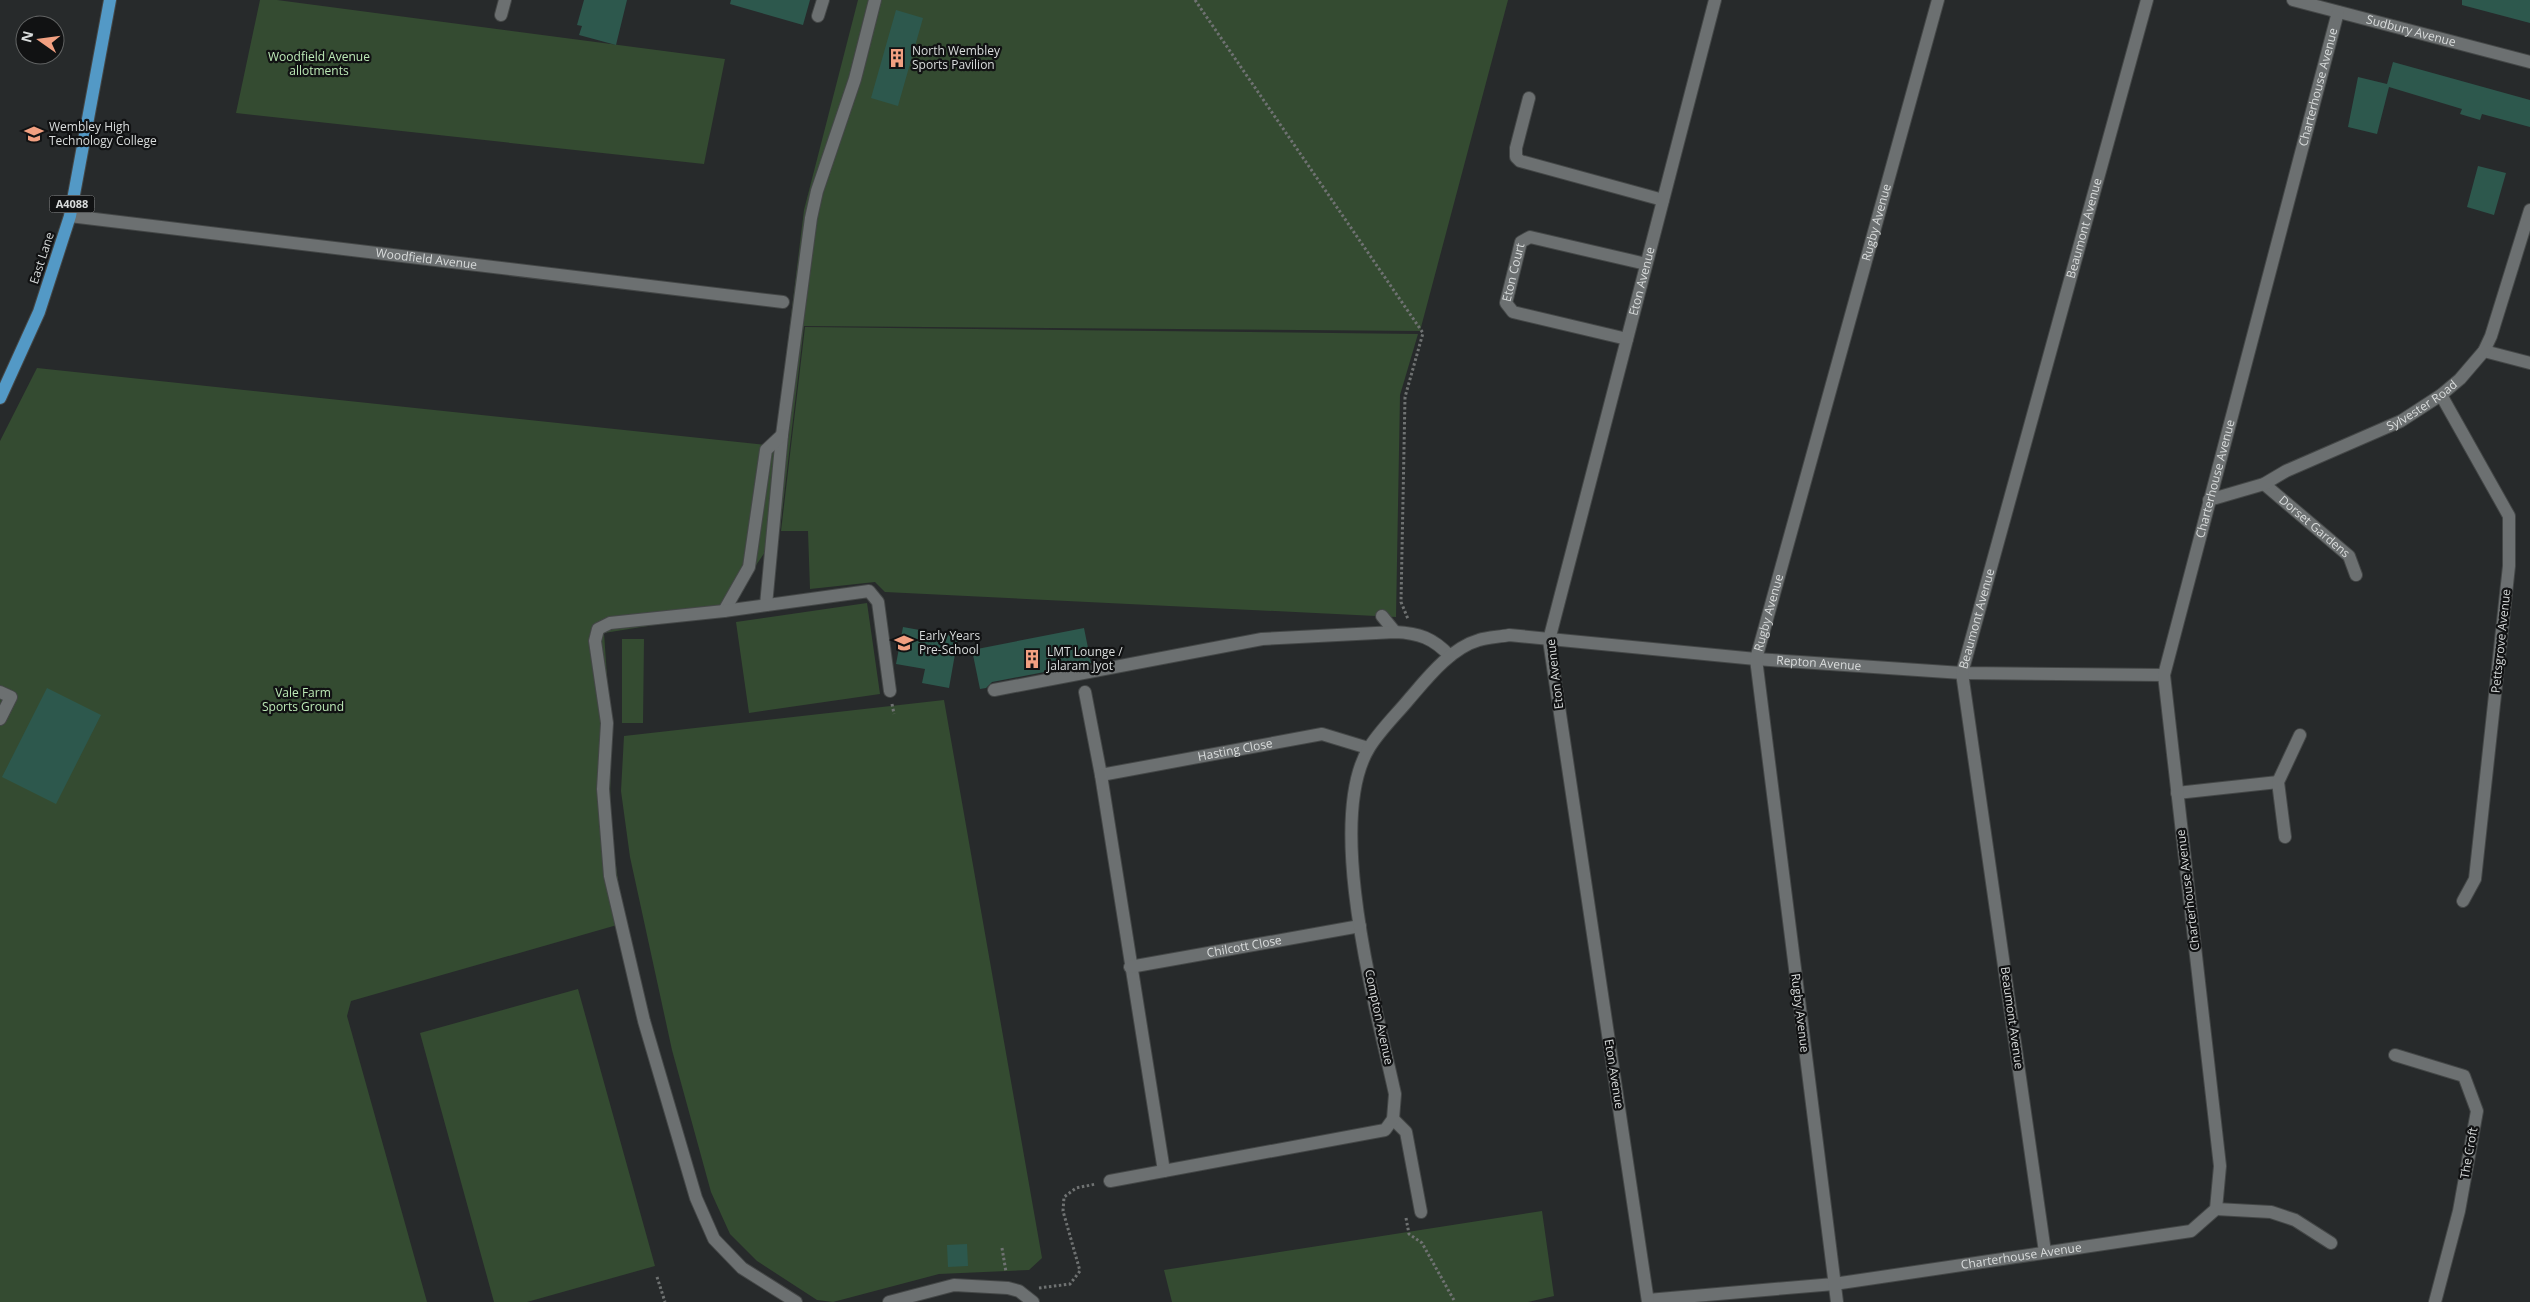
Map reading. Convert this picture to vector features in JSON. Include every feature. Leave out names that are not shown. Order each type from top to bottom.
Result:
[{"type":"main road","name":"East Lane","points":[[0,398],[39,312],[70,216],[110,0]]},
{"type":"street","points":[[501,15],[505,0]]},
{"type":"street","points":[[818,16],[823,0]]},
{"type":"street","points":[[766,605],[782,435],[811,218],[855,79],[875,0]]},
{"type":"street","name":"Eton Avenue","points":[[1648,1301],[1549,640],[1715,0]]},
{"type":"street","name":"Rugby Avenue","points":[[1837,1302],[1756,659],[1938,0]]},
{"type":"street","name":"Beaumont Avenue","points":[[2045,1252],[1962,673],[2147,0]]},
{"type":"street","name":"Sudbury Avenue","points":[[2293,0],[2530,62]]},
{"type":"street","name":"Charterhouse Avenue","points":[[1648,1301],[1834,1284],[2191,1231],[2216,1209],[2220,1166],[2164,676],[2338,12]]},
{"type":"street","points":[[1529,98],[1516,148],[1516,157],[1520,161],[1663,200]]},
{"type":"street","name":"Sylvester Road","points":[[2209,500],[2264,484],[2286,471],[2402,421],[2441,395],[2474,364],[2484,351],[2499,317],[2530,210]]},
{"type":"street","name":"Woodfield Avenue","points":[[70,216],[783,302]]},
{"type":"street","name":"Eton Court","points":[[1627,339],[1513,312],[1506,303],[1521,242],[1530,237],[1646,264]]},
{"type":"street","points":[[2484,351],[2530,363]]},
{"type":"street","name":"Pettsgrove Avenue","points":[[2441,395],[2509,516],[2509,566],[2475,879],[2463,901]]},
{"type":"street","points":[[724,611],[749,567],[766,450],[782,435]]},
{"type":"street","name":"Dorset Gardens","points":[[2264,484],[2349,556],[2356,575]]},
{"type":"street","points":[[796,1302],[742,1268],[714,1239],[696,1198],[644,1021],[610,876],[603,789],[607,723],[595,641],[598,629],[610,623],[724,611],[869,591],[878,602],[890,691]]},
{"type":"street","points":[[1382,616],[1394,632]]},
{"type":"street","points":[[994,690],[1262,639],[1394,632],[1415,633],[1433,640],[1450,656]]},
{"type":"street","name":"Repton Avenue","points":[[1450,656],[1478,640],[1509,635],[1756,659],[1962,673],[2164,676]]},
{"type":"street","name":"Compton Avenue","points":[[1393,1119],[1395,1094],[1360,926],[1350,835],[1356,784],[1368,748],[1414,693],[1450,656]]},
{"type":"street","points":[[0,692],[11,697],[0,719]]},
{"type":"street","points":[[1085,692],[1101,775],[1130,967],[1164,1171]]},
{"type":"street","name":"Hasting Close","points":[[1101,775],[1322,734],[1368,748]]},
{"type":"street","points":[[2285,837],[2278,782],[2300,735]]},
{"type":"street","points":[[2177,793],[2278,782]]},
{"type":"street","name":"Chilcott Close","points":[[1130,967],[1360,926]]},
{"type":"street","name":"The Croft","points":[[2395,1055],[2464,1076],[2477,1111],[2459,1211],[2435,1302]]},
{"type":"street","points":[[1110,1181],[1385,1130],[1393,1119],[1406,1132],[1421,1212]]},
{"type":"street","points":[[2216,1209],[2271,1212],[2295,1220],[2331,1243]]},
{"type":"street","points":[[889,1302],[954,1285],[1013,1289],[1033,1302]]},
{"type":"path","points":[[1195,0],[1423,333],[1406,397],[1401,602],[1415,633]]},
{"type":"path","points":[[1002,1248],[1013,1289],[1070,1284],[1080,1271],[1063,1211],[1064,1197],[1076,1188],[1110,1181]]},
{"type":"path","points":[[1407,1227],[1409,1234],[1422,1243],[1455,1302]]},
{"type":"path","points":[[657,1277],[665,1302]]},
{"type":"green space","name":"Woodfield Avenue allotments","points":[[260,0],[277,0],[725,59],[704,164],[236,113]]},
{"type":"green space","name":"Vale Farm Sports Ground","points":[[858,0],[1508,0],[1420,331],[804,326],[780,530],[723,614],[604,633],[611,733],[610,822],[624,923],[351,1001],[347,1016],[427,1302],[0,1302],[0,441],[37,368],[775,446],[804,210]]},
{"type":"green space","points":[[805,327],[1418,334],[1400,395],[1396,617],[885,592],[875,582],[810,589],[808,531],[781,531]]},
{"type":"green space","points":[[867,603],[880,694],[749,713],[736,622]]},
{"type":"green space","points":[[622,639],[644,639],[643,723],[622,723]]},
{"type":"green space","points":[[944,700],[1042,1258],[1029,1270],[939,1274],[833,1302],[817,1300],[757,1261],[730,1234],[711,1192],[672,1050],[630,857],[621,791],[624,736]]},
{"type":"green space","points":[[578,989],[655,1266],[527,1302],[494,1302],[420,1033]]},
{"type":"green space","points":[[1542,1211],[1554,1296],[1528,1302],[1172,1302],[1164,1270]]},
{"type":"building","points":[[584,0],[627,0],[616,45],[579,35],[582,26],[577,25]]},
{"type":"building","points":[[731,0],[810,0],[803,25],[730,4]]},
{"type":"building","points":[[2462,0],[2530,0],[2530,23],[2462,5]]},
{"type":"building","name":"North Wembley Sports Pavilion","points":[[896,10],[923,18],[898,106],[871,98]]},
{"type":"building","points":[[2393,62],[2530,100],[2530,127],[2482,114],[2480,120],[2460,114],[2462,109],[2389,87],[2377,134],[2348,127],[2358,77],[2387,84]]},
{"type":"building","points":[[2478,166],[2506,173],[2494,215],[2467,207]]},
{"type":"building","points":[[903,627],[958,637],[949,688],[922,683],[925,669],[896,664]]},
{"type":"building","name":"LMT Lounge / Jalaram Jyot","points":[[1084,628],[1091,663],[992,682],[986,688],[980,689],[972,650]]},
{"type":"building","points":[[47,688],[101,715],[56,804],[2,777]]},
{"type":"building","points":[[967,1244],[968,1266],[948,1267],[947,1245]]},
{"type":"place","name":"North Wembley Sports Pavilion","points":[[897,58]]},
{"type":"place","name":"Wembley High Technology College","points":[[34,134]]},
{"type":"place","name":"Early Years Pre-School","points":[[904,643]]},
{"type":"place","name":"LMT Lounge / Jalaram Jyot","points":[[1032,659]]}]
